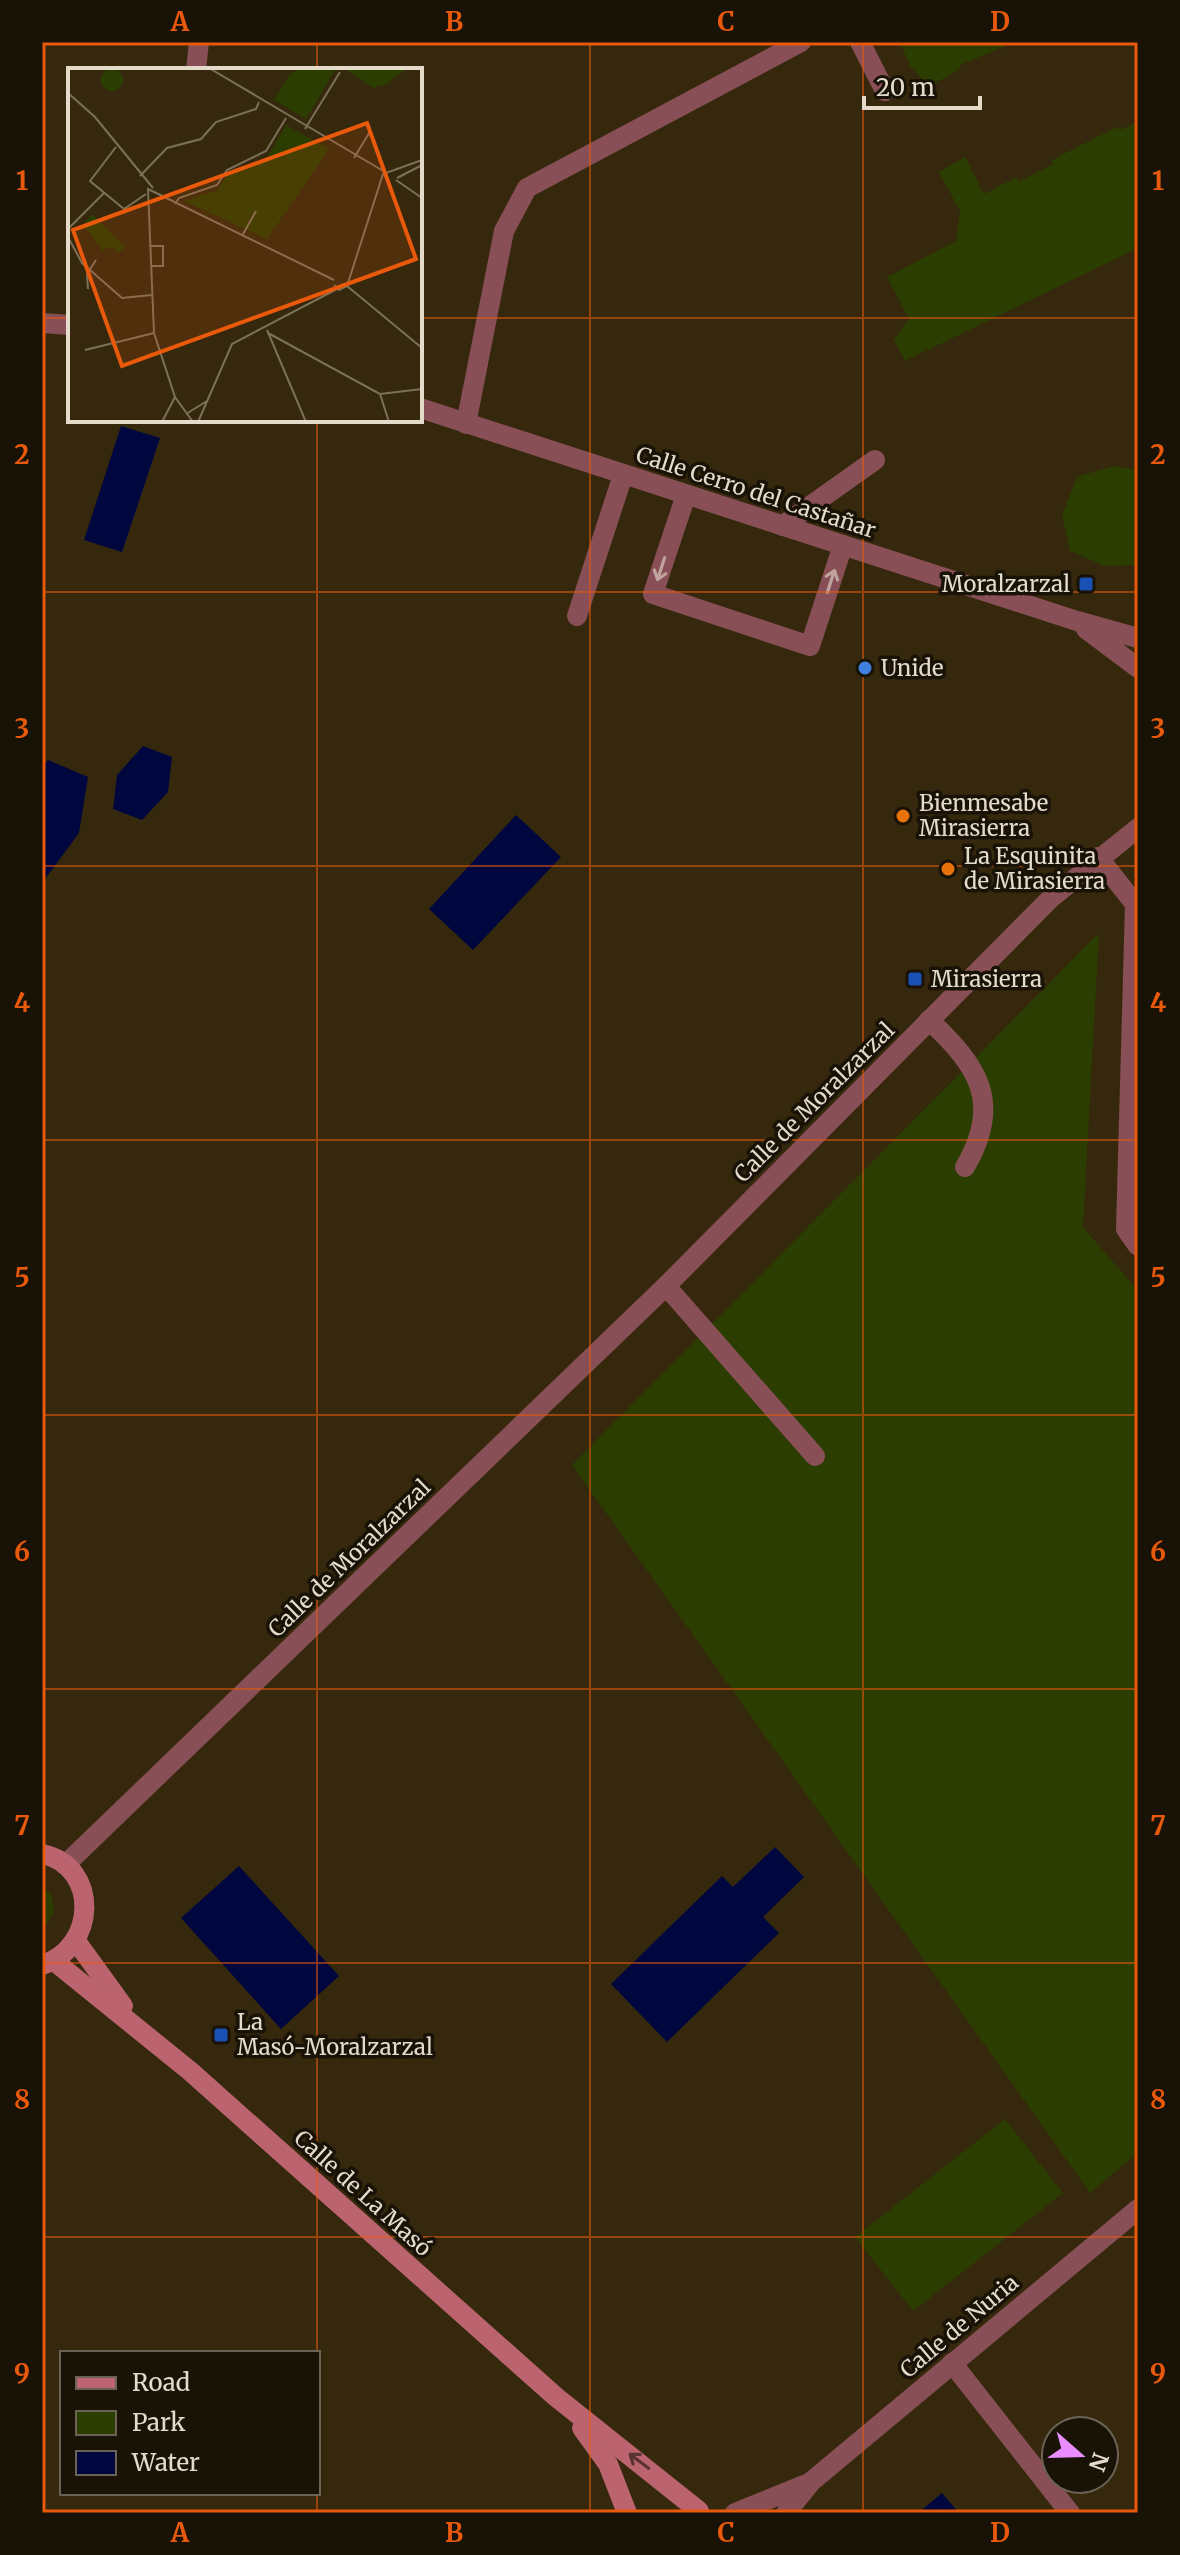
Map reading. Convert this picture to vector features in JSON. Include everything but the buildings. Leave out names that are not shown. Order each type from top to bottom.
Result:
[{"type":"street","points":[[196,68],[199,42]]},
{"type":"street","points":[[466,424],[504,231],[527,188],[801,42]]},
{"type":"street","points":[[860,42],[885,91]]},
{"type":"street","points":[[42,323],[68,325]]},
{"type":"street","name":"Calle Cerro del Castañar","points":[[422,409],[1077,621],[1138,638]]},
{"type":"street","points":[[782,526],[875,460]]},
{"type":"street","points":[[577,616],[623,475]]},
{"type":"street","points":[[686,495],[653,594],[810,646],[843,545]]},
{"type":"street","name":"Calle Cerro del Castañar","points":[[1077,621],[1138,668]]},
{"type":"street","points":[[1120,839],[1138,813]]},
{"type":"street","name":"Calle de Moralzarzal","points":[[65,1865],[666,1286],[1051,898],[1120,839],[1138,828]]},
{"type":"street","points":[[1098,857],[1135,904],[1126,1229],[1138,1246]]},
{"type":"street","points":[[929,1020],[963,1053],[982,1086],[985,1125],[965,1167]]},
{"type":"street","points":[[666,1286],[815,1456]]},
{"type":"street","points":[[42,1854],[65,1865],[81,1888],[85,1908],[76,1941],[48,1963]]},
{"type":"street","name":"Calle de La Masó","points":[[76,1941],[138,2026]]},
{"type":"street","name":"Calle de La Masó","points":[[48,1963],[138,2026],[556,2397],[697,2512]]},
{"type":"street","name":"Calle de Nuria","points":[[786,2513],[812,2481],[1138,2209]]},
{"type":"street","points":[[952,2363],[1070,2513]]},
{"type":"street","name":"Calle de La Masó","points":[[556,2397],[608,2464],[627,2513]]},
{"type":"street","name":"Calle de Nuria","points":[[735,2513],[812,2481]]},
{"type":"green space","points":[[900,42],[1015,42],[960,65],[961,69],[929,86],[910,66]]},
{"type":"green space","points":[[1138,121],[1138,248],[905,361],[894,340],[909,319],[887,277],[956,241],[960,211],[939,172],[965,157],[984,194],[1017,177],[1019,181],[1053,164],[1052,160],[1117,127],[1120,130]]},
{"type":"green space","points":[[1114,466],[1138,470],[1138,563],[1135,565],[1105,566],[1070,551],[1062,516],[1077,477]]},
{"type":"green space","points":[[1099,933],[1083,1227],[1138,1291],[1138,2153],[1090,2193],[572,1465]]},
{"type":"green space","points":[[42,1885],[51,1895],[54,1912],[42,1931]]},
{"type":"green space","points":[[1005,2119],[1063,2193],[913,2311],[855,2237]]},
{"type":"water","points":[[121,426],[160,438],[122,552],[84,540]]},
{"type":"water","points":[[143,746],[172,757],[168,792],[142,820],[113,809],[117,775]]},
{"type":"water","points":[[48,760],[88,777],[79,833],[45,879],[42,878],[42,767]]},
{"type":"water","points":[[516,815],[561,857],[473,950],[429,909]]},
{"type":"water","points":[[775,1847],[804,1877],[763,1917],[779,1933],[667,2042],[611,1984],[722,1876],[733,1887]]},
{"type":"water","points":[[239,1866],[339,1976],[281,2029],[181,1918]]},
{"type":"water","points":[[942,2493],[959,2513],[918,2513]]},
{"type":"place","name":"Moralzarzal","points":[[1086,584]]},
{"type":"place","name":"Unide","points":[[865,668]]},
{"type":"place","name":"Bienmesabe Mirasierra","points":[[903,816]]},
{"type":"place","name":"La Esquinita de Mirasierra","points":[[948,869]]},
{"type":"place","name":"Mirasierra","points":[[915,979]]},
{"type":"place","name":"La Masó-Moralzarzal","points":[[221,2035]]}]
